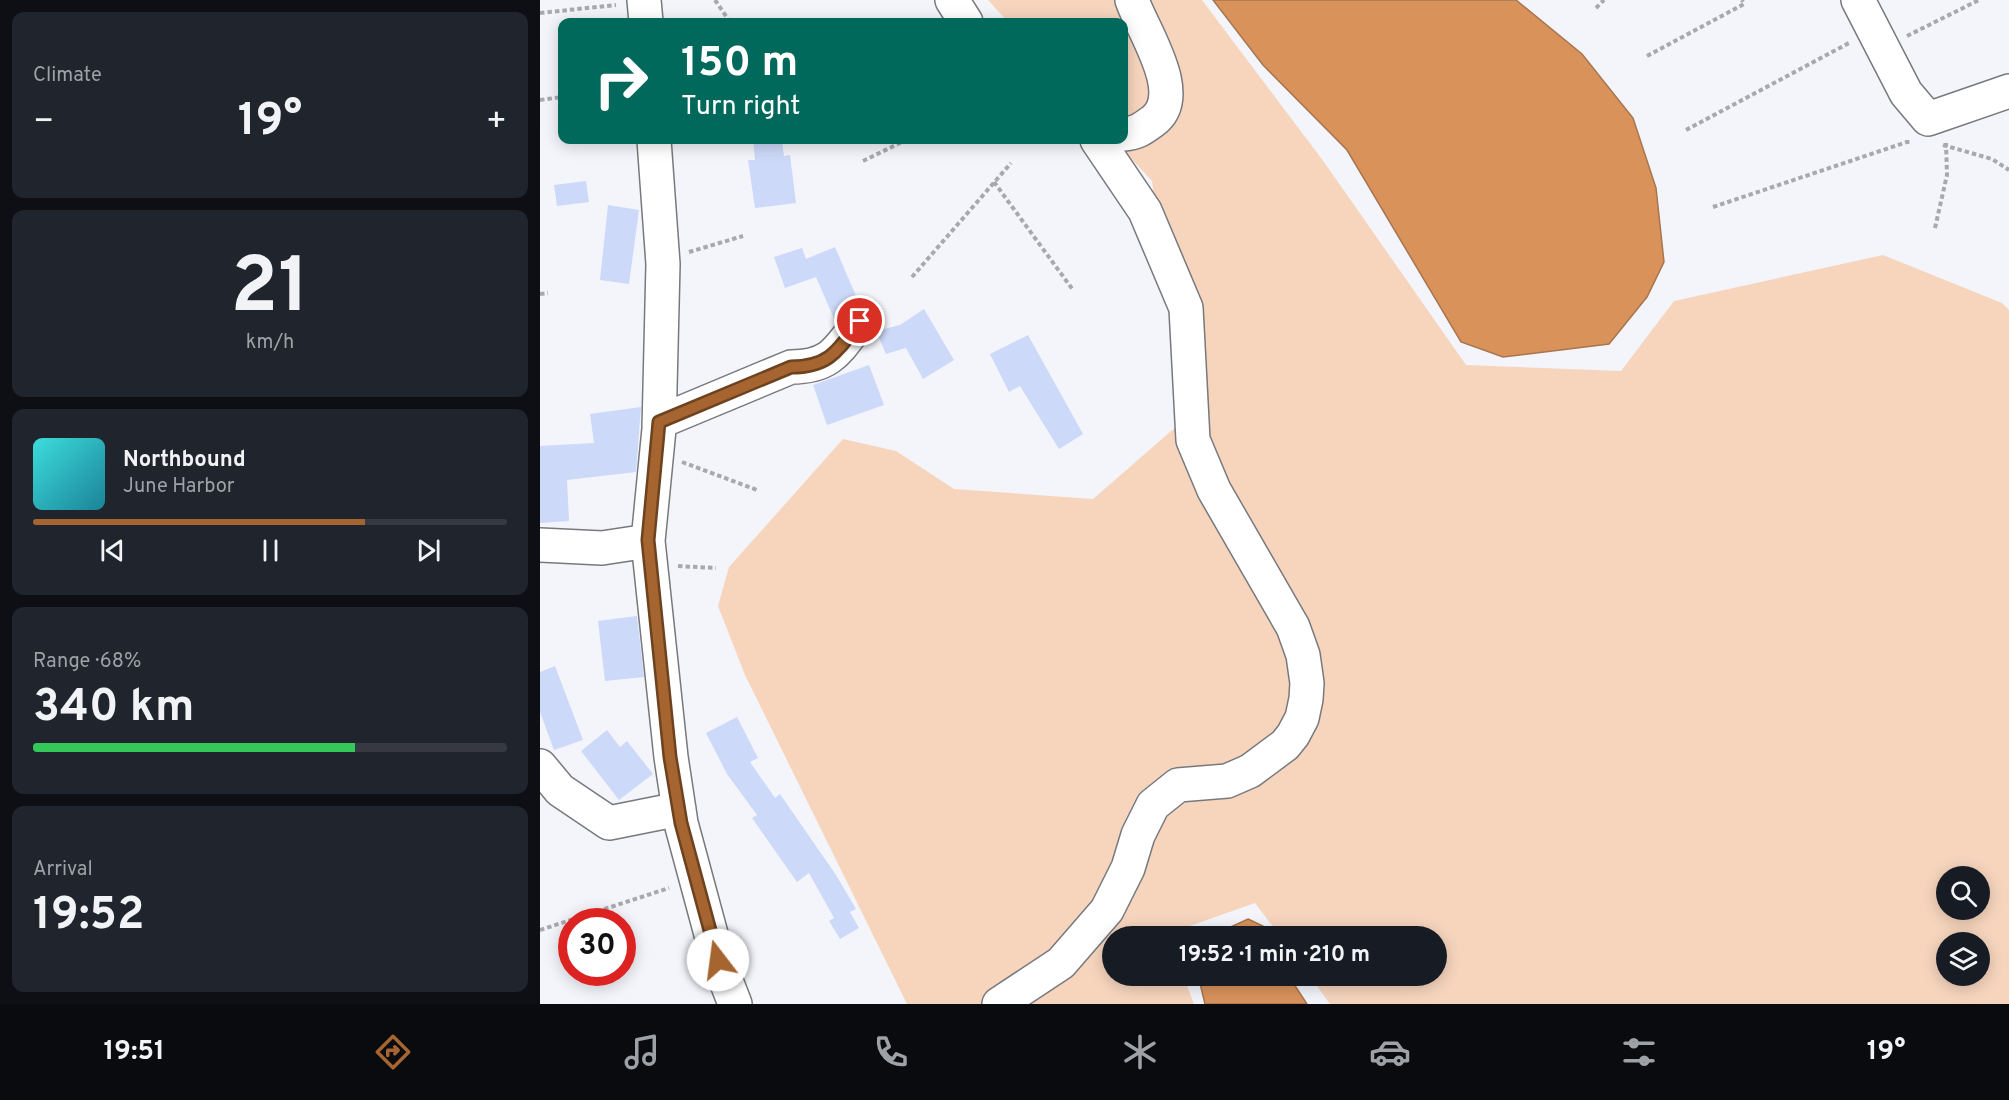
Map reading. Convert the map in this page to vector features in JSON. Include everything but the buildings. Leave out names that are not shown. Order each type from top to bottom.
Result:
[{"type":"street","points":[[952,0],[963,18]]},
{"type":"street","points":[[1128,134],[1137,133],[1159,117],[1168,91],[1155,51],[1131,0]]},
{"type":"street","points":[[1858,0],[1887,34],[1906,93],[1928,119],[2009,91]]},
{"type":"street","points":[[654,144],[663,264],[659,422],[648,540],[670,757],[679,809],[718,960],[735,1004]]},
{"type":"street","points":[[999,1004],[1060,963],[1107,910],[1128,868],[1138,835],[1154,805],[1178,785],[1227,781],[1256,768],[1293,735],[1302,718],[1306,699],[1307,683],[1303,655],[1293,627],[1214,490],[1192,440],[1186,308],[1145,211],[1100,144]]},
{"type":"street","points":[[659,422],[791,367],[810,367],[822,364],[837,350],[860,321]]},
{"type":"street","points":[[540,545],[602,548],[648,540]]},
{"type":"street","points":[[540,766],[560,790],[609,822],[679,809]]},
{"type":"path","points":[[714,0],[727,18]]},
{"type":"path","points":[[1596,8],[1604,0]]},
{"type":"path","points":[[1647,56],[1744,4],[1742,0]]},
{"type":"path","points":[[1686,130],[1887,34],[1979,0]]},
{"type":"path","points":[[540,13],[638,9]]},
{"type":"path","points":[[540,100],[558,98]]},
{"type":"path","points":[[1935,228],[1947,175],[1944,136]]},
{"type":"path","points":[[1713,207],[1907,142],[1917,143]]},
{"type":"path","points":[[863,161],[898,144]]},
{"type":"path","points":[[1936,144],[1992,159],[2009,170]]},
{"type":"path","points":[[912,277],[1011,163]]},
{"type":"path","points":[[994,182],[1073,290]]},
{"type":"path","points":[[686,253],[743,236]]},
{"type":"path","points":[[540,294],[548,293]]},
{"type":"path","points":[[680,461],[757,490]]},
{"type":"path","points":[[674,566],[716,568]]},
{"type":"path","points":[[540,930],[675,886]]},
{"type":"shaded area","points":[[988,0],[1202,0],[1324,162],[1466,365],[1621,371],[1674,301],[1883,255],[2002,303],[2009,310],[2009,1004],[1330,1004],[1317,986],[1447,986],[1447,926],[1272,926],[1255,903],[1190,926],[1102,926],[1102,986],[1187,986],[1194,1004],[907,1004],[745,675],[718,606],[729,567],[843,439],[896,451],[954,489],[1093,499],[1185,419],[1152,181],[1118,144],[1128,144],[1128,18],[1004,18]]},
{"type":"shaded area","points":[[1213,0],[1516,0],[1582,54],[1633,118],[1656,188],[1664,262],[1647,297],[1609,344],[1503,357],[1461,342],[1347,150],[1263,65]]},
{"type":"shaded area","points":[[1248,919],[1263,926],[1233,926]]},
{"type":"shaded area","points":[[1201,986],[1295,986],[1307,1004],[1205,1004]]},
{"type":"route","points":[[718,960],[681,823],[670,757],[648,540],[659,422],[791,367],[810,367],[822,364],[845,341],[860,321]]}]
